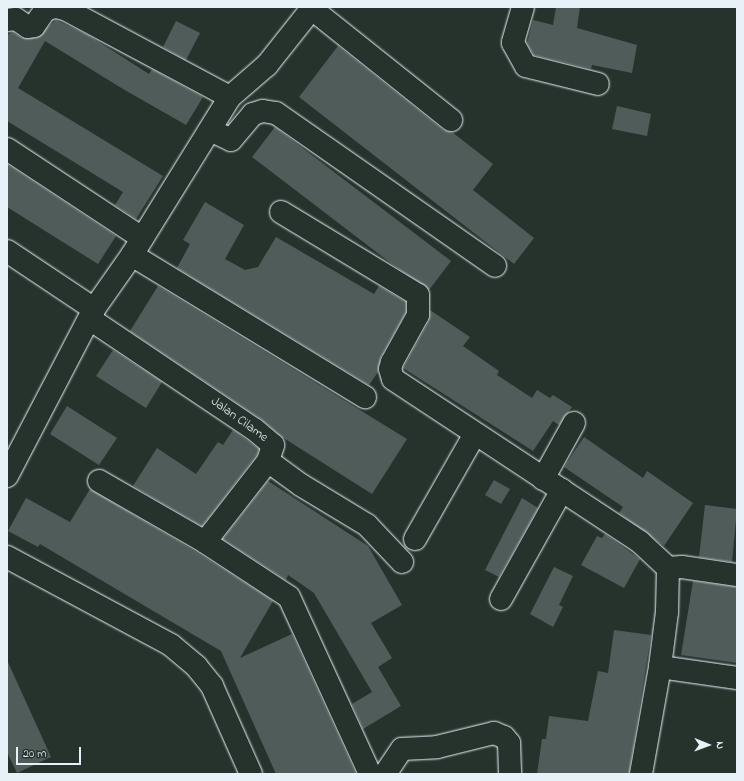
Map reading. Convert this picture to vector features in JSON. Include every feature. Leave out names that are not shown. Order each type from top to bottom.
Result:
[{"type":"street","points":[[7,20],[16,19],[28,27],[34,26],[44,10],[55,7],[65,8],[230,97]]},
{"type":"street","points":[[523,7],[513,43],[526,66],[598,84]]},
{"type":"street","points":[[7,476],[92,314],[137,246],[230,97],[267,65],[312,8],[451,120]]},
{"type":"street","points":[[210,130],[231,140],[253,114],[262,111],[276,113],[495,266]]},
{"type":"street","points":[[7,149],[137,246],[364,397]]},
{"type":"street","points":[[281,212],[418,295],[418,315],[392,362],[391,374],[393,379],[640,542],[668,568],[682,567],[737,575]]},
{"type":"street","points":[[7,251],[92,314]]},
{"type":"street","name":"Jalan Cilame","points":[[92,314],[273,445],[268,461],[301,485],[367,525],[402,562]]},
{"type":"street","points":[[544,479],[574,424]]},
{"type":"street","points":[[415,539],[475,434]]},
{"type":"street","points":[[205,542],[268,461]]},
{"type":"street","points":[[99,481],[205,542],[289,597],[370,774]]},
{"type":"street","points":[[501,599],[562,490]]},
{"type":"street","points":[[7,557],[171,645],[196,666],[212,686],[251,774]]},
{"type":"street","points":[[641,774],[660,667],[667,612],[668,568]]},
{"type":"street","points":[[660,667],[737,678]]},
{"type":"street","points":[[385,774],[402,749],[437,747],[494,733],[504,737],[509,743],[510,774]]},
{"type":"building","points":[[556,7],[580,7],[577,28],[637,45],[632,73],[592,65],[591,69],[534,55],[527,43],[533,20],[553,25]]},
{"type":"building","points":[[56,20],[88,35],[149,74],[152,69],[203,97],[186,125],[123,89],[45,41],[18,88],[163,176],[136,219],[115,205],[123,192],[7,121],[7,35],[13,32],[22,38],[36,38]]},
{"type":"building","points":[[176,21],[200,33],[186,60],[163,47]]},
{"type":"building","points":[[338,46],[443,130],[452,132],[493,164],[473,190],[534,238],[514,264],[299,97]]},
{"type":"building","points":[[617,106],[651,114],[647,136],[612,129]]},
{"type":"building","points":[[275,127],[451,261],[429,290],[392,264],[252,157]]},
{"type":"building","points":[[7,164],[116,236],[98,264],[7,207]]},
{"type":"building","points":[[205,202],[244,225],[225,259],[245,270],[258,267],[276,237],[374,294],[379,286],[406,302],[406,312],[381,356],[378,372],[369,385],[177,268],[190,244],[183,240]]},
{"type":"building","points":[[158,286],[407,439],[372,494],[282,437],[261,419],[130,331]]},
{"type":"building","points":[[430,310],[470,337],[463,346],[499,371],[497,375],[532,398],[537,390],[550,398],[553,395],[572,407],[559,425],[553,421],[533,451],[403,368],[429,321]]},
{"type":"building","points":[[113,350],[162,382],[146,408],[96,376]]},
{"type":"building","points":[[67,406],[117,438],[99,465],[50,434]]},
{"type":"building","points":[[233,430],[259,449],[257,455],[202,526],[133,486],[157,448],[196,474],[218,442],[223,445]]},
{"type":"building","points":[[584,437],[643,478],[647,471],[693,503],[664,546],[619,513],[623,507],[564,467]]},
{"type":"building","points":[[494,480],[510,489],[501,504],[485,495]]},
{"type":"building","points":[[268,481],[368,546],[402,605],[371,623],[392,658],[378,667],[401,706],[363,729],[352,704],[372,692],[314,593],[288,575],[286,580],[223,539]]},
{"type":"building","points":[[90,489],[198,553],[273,601],[240,658],[292,634],[356,774],[276,774],[221,651],[40,544],[38,547],[8,531],[26,498],[70,522]]},
{"type":"building","points":[[522,498],[538,508],[499,577],[485,570]]},
{"type":"building","points":[[705,505],[737,509],[732,562],[699,557]]},
{"type":"building","points":[[605,534],[640,559],[624,588],[581,565],[597,536],[602,538]]},
{"type":"building","points":[[554,567],[573,576],[559,605],[563,607],[553,627],[530,614]]},
{"type":"building","points":[[693,581],[737,587],[737,663],[681,655]]},
{"type":"building","points":[[614,630],[651,635],[629,774],[537,774],[542,739],[546,739],[549,716],[588,721],[598,671],[608,673]]},
{"type":"building","points":[[7,660],[51,757],[17,773],[7,752]]}]
